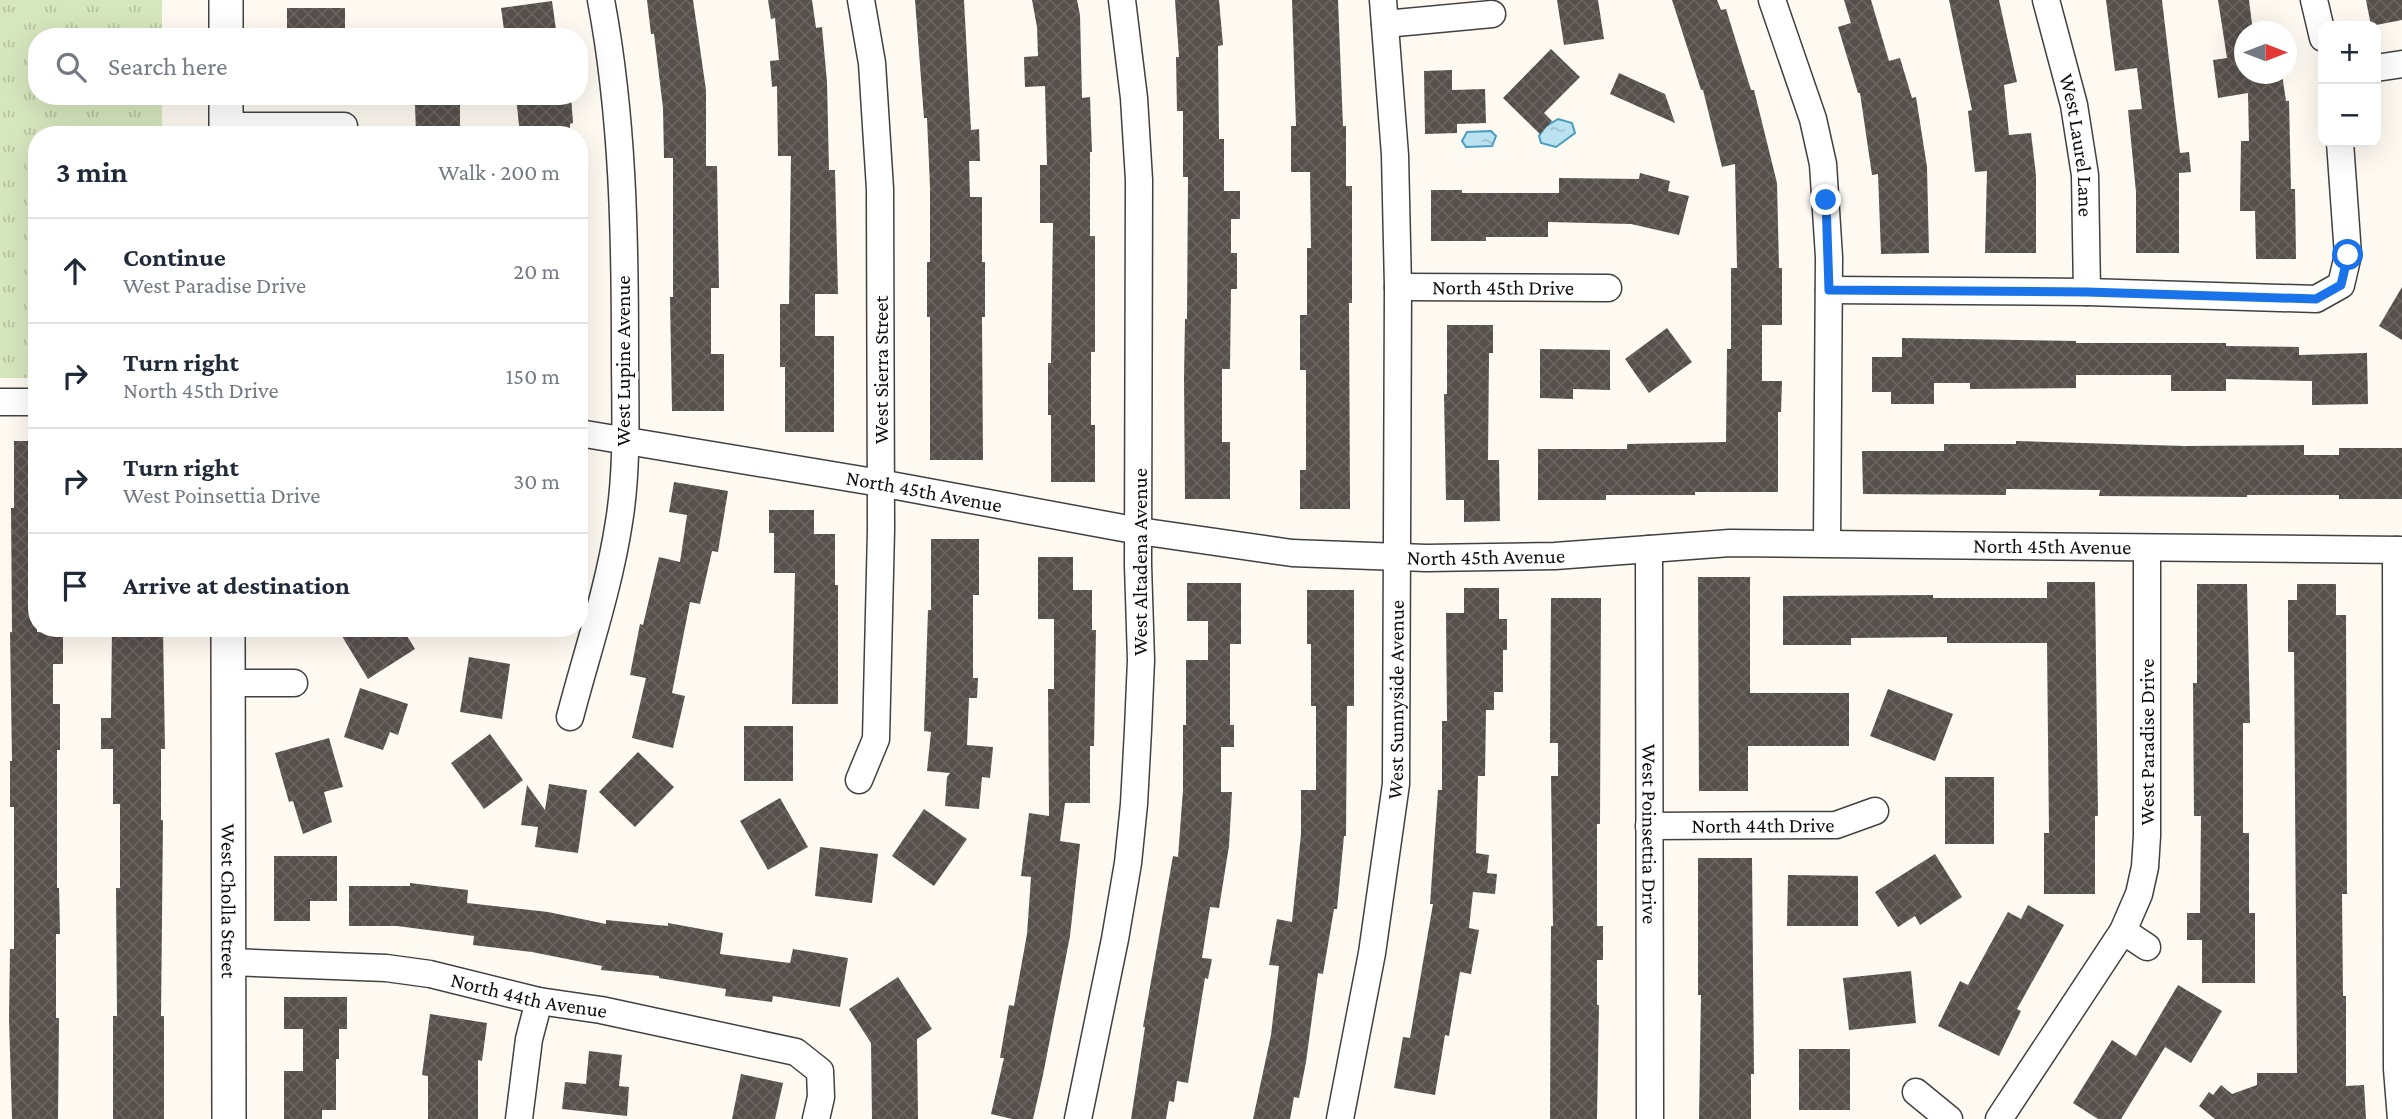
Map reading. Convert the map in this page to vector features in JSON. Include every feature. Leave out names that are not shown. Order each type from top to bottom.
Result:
[{"type":"street","points":[[226,0],[226,28]]},
{"type":"street","name":"West Lupine Avenue","points":[[570,717],[608,579],[620,520],[624,441],[622,170],[614,82],[601,0]]},
{"type":"street","name":"West Sierra Street","points":[[859,780],[876,739],[880,483],[880,189],[872,63],[861,0]]},
{"type":"street","name":"West Altadena Avenue","points":[[1078,1119],[1115,939],[1134,804],[1141,660],[1139,180],[1135,98],[1122,0]]},
{"type":"street","points":[[1772,0],[1813,119],[1823,164],[1829,257],[1827,543]]},
{"type":"street","name":"West Laurel Lane","points":[[2046,0],[2074,105],[2085,175],[2087,292]]},
{"type":"street","points":[[2314,0],[2319,21]]},
{"type":"street","name":"West Sunnyside Avenue","points":[[1340,1119],[1372,953],[1396,784],[1398,287],[1395,155],[1384,12],[1492,14]]},
{"type":"street","points":[[2381,67],[2402,64]]},
{"type":"street","points":[[226,119],[344,126]]},
{"type":"street","points":[[1829,290],[2087,292],[2316,299],[2341,285],[2348,255],[2340,147]]},
{"type":"street","name":"North 45th Drive","points":[[1398,287],[1608,288]]},
{"type":"street","points":[[0,402],[28,402]]},
{"type":"street","name":"North 45th Avenue","points":[[588,435],[880,483],[1139,531],[1292,554],[1395,557],[1555,556],[1730,543],[2399,550]]},
{"type":"street","name":"West Paradise Drive","points":[[1999,1119],[2123,931],[2139,894],[2145,867],[2147,836],[2147,548]]},
{"type":"street","name":"West Poinsettia Drive","points":[[1649,549],[1650,1119]]},
{"type":"street","points":[[2399,550],[2397,1069],[2402,1119]]},
{"type":"street","name":"West Cholla Street","points":[[228,637],[229,1119]]},
{"type":"street","points":[[228,683],[294,683]]},
{"type":"street","name":"North 44th Drive","points":[[1649,826],[1836,825],[1875,811]]},
{"type":"street","points":[[2123,931],[2147,947]]},
{"type":"street","name":"North 44th Avenue","points":[[229,962],[386,968],[430,974],[539,1001],[601,1010],[796,1052],[820,1070],[821,1097],[816,1119]]},
{"type":"street","points":[[519,1119],[529,1040],[539,1001]]},
{"type":"street","points":[[1916,1092],[1949,1119]]},
{"type":"green space","points":[[0,0],[162,0],[162,28],[28,28],[28,105],[162,105],[162,126],[28,126],[28,378],[0,378]]},
{"type":"water","points":[[1558,119],[1572,123],[1575,133],[1556,147],[1541,143],[1539,136],[1545,127]]},
{"type":"water","points":[[1491,131],[1496,136],[1492,146],[1466,147],[1462,141],[1467,132]]},
{"type":"building","points":[[647,0],[693,0],[706,90],[706,166],[717,166],[719,288],[711,288],[711,354],[724,354],[724,411],[672,411],[670,297],[673,297],[673,158],[664,158],[663,108]]},
{"type":"building","points":[[768,0],[812,0],[816,28],[822,27],[827,82],[829,170],[835,170],[838,294],[815,294],[815,336],[834,336],[834,432],[785,432],[785,367],[780,367],[780,304],[789,304],[791,156],[778,156],[777,86],[772,87],[770,61],[779,60],[775,18],[771,19]]},
{"type":"building","points":[[915,0],[964,0],[971,130],[979,129],[980,161],[969,161],[970,197],[982,197],[982,262],[985,262],[985,317],[982,317],[983,460],[930,460],[930,317],[927,317],[927,262],[930,262],[930,187],[927,118],[924,118]]},
{"type":"building","points":[[1032,0],[1077,0],[1080,15],[1082,98],[1090,97],[1090,236],[1095,236],[1095,352],[1091,352],[1091,425],[1095,425],[1095,482],[1051,482],[1048,363],[1051,363],[1053,223],[1040,223],[1040,165],[1047,165],[1045,86],[1025,87],[1024,57],[1038,56]]},
{"type":"building","points":[[1175,0],[1219,0],[1223,45],[1218,46],[1219,139],[1224,139],[1224,191],[1240,191],[1240,219],[1231,219],[1231,253],[1237,253],[1237,289],[1231,289],[1230,369],[1222,369],[1222,442],[1230,442],[1230,499],[1185,499],[1184,378],[1188,177],[1183,177],[1183,111],[1177,111],[1176,57],[1179,57]]},
{"type":"building","points":[[1292,0],[1338,0],[1343,126],[1346,126],[1346,186],[1352,186],[1352,303],[1349,303],[1350,509],[1300,509],[1300,470],[1306,470],[1306,370],[1300,370],[1300,315],[1307,315],[1307,248],[1311,248],[1310,172],[1291,172],[1291,126],[1296,126]]},
{"type":"building","points":[[1557,0],[1598,0],[1604,39],[1564,45]]},
{"type":"building","points":[[1672,0],[1717,0],[1721,10],[1726,9],[1751,90],[1754,90],[1777,183],[1782,325],[1762,325],[1762,381],[1782,381],[1781,412],[1778,412],[1778,492],[1695,492],[1695,495],[1606,495],[1606,500],[1538,500],[1538,449],[1627,449],[1627,444],[1726,442],[1727,349],[1731,349],[1731,268],[1737,268],[1735,164],[1722,167],[1703,90]]},
{"type":"building","points":[[1844,0],[1871,0],[1889,61],[1900,58],[1912,98],[1916,97],[1927,167],[1929,253],[1881,254],[1878,174],[1872,175],[1860,93],[1838,27],[1851,23]]},
{"type":"building","points":[[1949,0],[1999,0],[2017,82],[2004,85],[2009,135],[2031,133],[2036,175],[2036,253],[1985,253],[1987,171],[1975,172],[1968,111],[1972,110]]},
{"type":"building","points":[[2106,0],[2162,0],[2180,153],[2189,152],[2191,172],[2179,173],[2179,253],[2136,253],[2136,192],[2128,110],[2142,109],[2137,68],[2115,71]]},
{"type":"building","points":[[2218,0],[2249,0],[2252,21],[2234,21],[2234,84],[2283,84],[2286,101],[2289,101],[2296,259],[2256,259],[2255,211],[2240,211],[2241,141],[2249,141],[2248,93],[2218,98],[2213,60],[2227,58]]},
{"type":"building","points":[[2366,0],[2402,0],[2402,20],[2381,24],[2381,21],[2370,21]]},
{"type":"building","points":[[552,1],[556,28],[504,28],[501,8]]},
{"type":"building","points":[[287,8],[345,8],[345,28],[287,28]]},
{"type":"building","points":[[1551,49],[1580,77],[1544,113],[1552,121],[1540,134],[1503,98]]},
{"type":"building","points":[[1452,70],[1452,90],[1485,89],[1486,123],[1457,124],[1457,133],[1425,134],[1424,71]]},
{"type":"building","points":[[1619,73],[1665,94],[1675,123],[1610,94]]},
{"type":"building","points":[[415,105],[460,105],[460,126],[416,126]]},
{"type":"building","points":[[517,105],[572,105],[573,123],[570,126],[519,126]]},
{"type":"building","points":[[1640,173],[1670,181],[1668,191],[1689,196],[1679,235],[1631,224],[1548,222],[1548,237],[1486,237],[1486,241],[1431,241],[1431,190],[1462,190],[1462,193],[1559,193],[1559,178],[1639,179]]},
{"type":"building","points":[[2402,287],[2402,340],[2379,326]]},
{"type":"building","points":[[1447,325],[1493,325],[1493,353],[1489,353],[1488,460],[1499,460],[1500,521],[1464,522],[1464,500],[1446,500],[1444,394],[1447,394]]},
{"type":"building","points":[[1667,328],[1692,362],[1649,393],[1625,359]]},
{"type":"building","points":[[1902,338],[2076,343],[2226,343],[2226,346],[2299,347],[2299,355],[2367,353],[2368,404],[2312,405],[2312,381],[2226,379],[2226,391],[2171,391],[2171,375],[2076,375],[2076,388],[1970,389],[1970,383],[1934,383],[1934,404],[1891,404],[1891,392],[1872,392],[1872,357],[1902,357]]},
{"type":"building","points":[[1540,349],[1610,350],[1610,390],[1573,389],[1573,399],[1540,398]]},
{"type":"building","points":[[14,441],[28,441],[28,637],[63,637],[63,664],[53,664],[53,704],[60,704],[60,750],[57,750],[57,888],[60,934],[56,934],[58,1119],[12,1119],[9,1018],[10,949],[14,949],[14,807],[10,807],[10,632],[11,508],[14,508]]},
{"type":"building","points":[[2016,441],[2185,446],[2304,445],[2304,455],[2339,455],[2339,448],[2402,448],[2402,499],[2339,499],[2339,495],[2099,496],[2100,490],[2006,489],[2006,495],[1863,494],[1862,451],[1944,451],[1944,444],[2016,444]]},
{"type":"building","points":[[674,482],[728,491],[718,552],[712,551],[700,604],[690,602],[672,693],[685,696],[673,748],[632,738],[646,678],[630,675],[640,624],[643,625],[659,557],[680,562],[687,515],[669,512]]},
{"type":"building","points":[[769,510],[814,510],[814,534],[835,534],[838,704],[792,704],[795,573],[774,573],[774,533],[769,533]]},
{"type":"building","points":[[931,539],[979,539],[979,595],[973,595],[973,678],[978,678],[977,698],[969,698],[967,745],[993,747],[990,778],[982,777],[979,809],[945,806],[947,777],[950,773],[927,771],[931,732],[924,731],[928,610],[931,610]]},
{"type":"building","points":[[1038,557],[1073,557],[1073,590],[1092,590],[1092,630],[1096,630],[1094,746],[1090,746],[1090,803],[1065,803],[1060,841],[1080,844],[1070,936],[1043,1075],[1033,1119],[1012,1119],[991,1114],[1004,1058],[1000,1058],[1009,1005],[1014,1006],[1027,934],[1031,877],[1021,876],[1029,813],[1049,816],[1048,689],[1054,689],[1054,619],[1038,619]]},
{"type":"building","points":[[1698,577],[1750,577],[1750,693],[1849,693],[1849,746],[1748,746],[1748,791],[1699,791]]},
{"type":"building","points":[[2047,582],[2095,582],[2098,816],[2095,816],[2095,894],[2044,894],[2044,833],[2049,833],[2047,643],[1947,643],[1947,637],[1851,638],[1851,645],[1783,645],[1783,596],[1933,595],[1933,598],[2047,598]]},
{"type":"building","points":[[1187,583],[1241,583],[1241,644],[1230,644],[1230,725],[1234,725],[1234,747],[1221,747],[1221,792],[1232,792],[1229,846],[1219,908],[1210,907],[1202,958],[1212,959],[1208,979],[1205,978],[1188,1083],[1177,1081],[1174,1102],[1169,1101],[1166,1119],[1131,1119],[1143,1027],[1173,856],[1178,857],[1183,790],[1183,725],[1186,725],[1186,660],[1208,660],[1208,621],[1187,621]]},
{"type":"building","points":[[2197,584],[2247,584],[2250,723],[2243,723],[2243,833],[2249,833],[2249,913],[2255,913],[2255,983],[2202,983],[2202,940],[2187,940],[2187,913],[2200,913],[2201,816],[2194,816],[2193,683],[2197,683]]},
{"type":"building","points":[[2297,584],[2336,584],[2336,615],[2346,615],[2347,894],[2342,894],[2346,1086],[2364,1085],[2366,1119],[2215,1119],[2199,1106],[2209,1092],[2213,1095],[2221,1085],[2232,1094],[2257,1085],[2257,1073],[2297,1073],[2294,652],[2288,652],[2288,600],[2297,600]]},
{"type":"building","points":[[1464,588],[1499,588],[1499,619],[1507,619],[1507,650],[1503,650],[1503,692],[1494,692],[1494,710],[1486,710],[1485,776],[1478,776],[1476,853],[1489,855],[1487,873],[1497,874],[1495,894],[1473,892],[1469,928],[1479,930],[1471,974],[1460,972],[1449,1036],[1445,1035],[1435,1095],[1394,1088],[1403,1037],[1410,1038],[1433,904],[1430,904],[1438,790],[1442,790],[1442,721],[1447,721],[1446,613],[1464,613]]},
{"type":"building","points":[[1307,590],[1354,590],[1354,706],[1347,706],[1346,836],[1337,909],[1334,909],[1323,974],[1318,973],[1299,1098],[1294,1097],[1290,1119],[1253,1119],[1271,1035],[1279,966],[1269,965],[1277,919],[1292,922],[1301,834],[1301,790],[1316,790],[1316,706],[1311,706],[1311,644],[1307,644]]},
{"type":"building","points":[[1551,598],[1601,598],[1597,926],[1603,926],[1603,960],[1597,960],[1597,1119],[1550,1119],[1553,926],[1551,776],[1558,776],[1558,743],[1550,743]]},
{"type":"building","points":[[112,637],[163,637],[165,749],[161,749],[161,1016],[164,1016],[164,1119],[113,1119],[113,1016],[117,1016],[116,888],[120,888],[120,804],[113,804],[113,749],[101,749],[101,718],[111,718]]},
{"type":"building","points":[[342,637],[408,637],[415,649],[368,679]]},
{"type":"building","points":[[469,657],[510,664],[502,719],[460,712]]},
{"type":"building","points":[[360,688],[408,704],[398,735],[390,732],[383,750],[344,737]]},
{"type":"building","points":[[1888,689],[1953,714],[1935,761],[1870,736]]},
{"type":"building","points":[[744,726],[793,726],[793,781],[744,781]]},
{"type":"building","points":[[490,734],[523,780],[484,809],[451,763]]},
{"type":"building","points":[[329,738],[343,787],[324,792],[332,822],[303,834],[293,801],[289,802],[275,753]]},
{"type":"building","points":[[638,752],[674,787],[635,827],[599,792]]},
{"type":"building","points":[[1945,777],[1994,777],[1994,844],[1945,844]]},
{"type":"building","points":[[549,784],[587,790],[578,853],[535,847],[538,827],[521,825],[527,785],[545,810]]},
{"type":"building","points":[[780,798],[808,847],[768,870],[740,821]]},
{"type":"building","points":[[924,809],[967,839],[934,886],[892,856]]},
{"type":"building","points":[[820,847],[878,854],[872,903],[815,896]]},
{"type":"building","points":[[1935,854],[1962,897],[1920,925],[1915,916],[1898,927],[1875,892]]},
{"type":"building","points":[[274,856],[337,856],[337,901],[310,901],[310,921],[274,921]]},
{"type":"building","points":[[1698,858],[1752,858],[1754,1074],[1751,1074],[1751,1119],[1699,1119],[1701,995],[1698,995]]},
{"type":"building","points":[[1788,875],[1858,876],[1858,926],[1787,926]]},
{"type":"building","points":[[410,883],[468,890],[467,903],[548,912],[606,924],[606,920],[668,926],[668,923],[723,933],[720,954],[790,963],[793,949],[848,958],[840,1007],[773,996],[772,1002],[725,996],[726,989],[659,976],[601,970],[602,966],[532,952],[473,945],[474,936],[397,926],[349,926],[349,886],[410,886]]},
{"type":"building","points":[[2028,905],[2064,925],[2017,1009],[2021,1011],[1999,1056],[1938,1026],[1960,981],[1968,985],[2008,912],[2021,919]]},
{"type":"building","points":[[1911,971],[1916,1023],[1849,1030],[1843,978]]},
{"type":"building","points":[[898,977],[932,1029],[917,1039],[918,1119],[872,1119],[871,1043],[849,1009]]},
{"type":"building","points":[[2178,985],[2222,1011],[2191,1063],[2165,1047],[2121,1119],[2098,1119],[2073,1103],[2112,1040],[2136,1056]]},
{"type":"building","points":[[284,997],[347,997],[347,1029],[339,1029],[339,1059],[336,1059],[336,1110],[322,1110],[322,1119],[284,1119],[284,1071],[303,1071],[303,1029],[284,1029]]},
{"type":"building","points":[[430,1014],[487,1023],[482,1061],[478,1060],[478,1119],[428,1119],[428,1076],[422,1075]]},
{"type":"building","points":[[1799,1049],[1850,1049],[1850,1110],[1799,1110]]},
{"type":"building","points":[[589,1051],[622,1055],[619,1086],[629,1087],[627,1116],[562,1109],[565,1082],[586,1084]]},
{"type":"building","points":[[741,1074],[783,1083],[775,1119],[732,1119]]},
{"type":"route","points":[[1826,200],[1829,290],[2087,292],[2316,299],[2341,285],[2348,255]]}]
